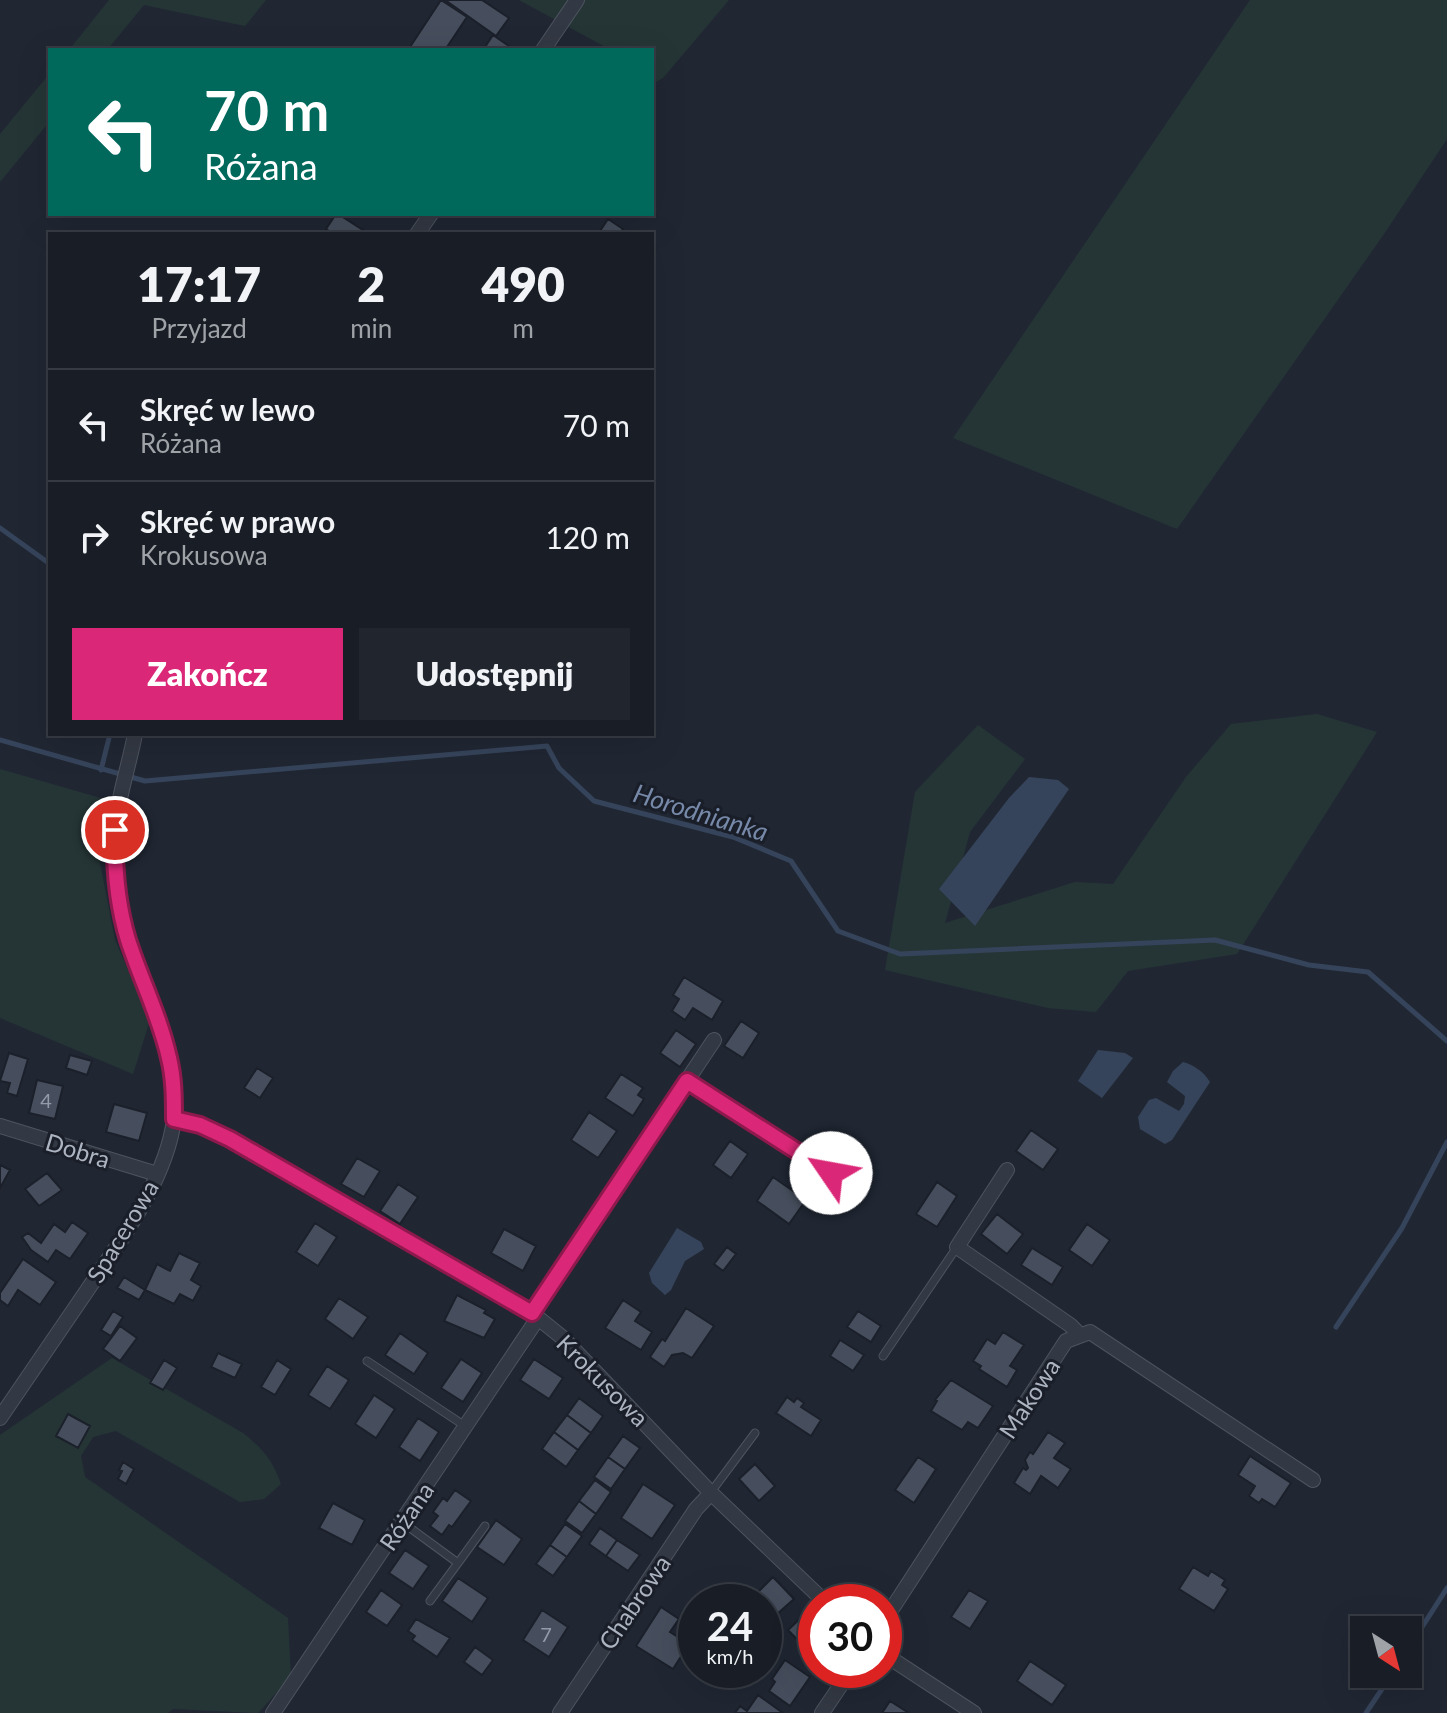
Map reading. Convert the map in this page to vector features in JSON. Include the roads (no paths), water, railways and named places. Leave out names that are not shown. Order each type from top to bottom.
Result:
[{"type":"street","points":[[544,48],[577,0]]},
{"type":"street","name":"Spacerowa","points":[[0,1418],[134,1221],[157,1174],[174,1119],[174,1086],[169,1059],[160,1025],[127,939],[114,874],[115,830],[135,736]]},
{"type":"street","name":"Różana","points":[[273,1713],[466,1427],[714,1040]]},
{"type":"street","points":[[687,1081],[831,1173]]},
{"type":"street","name":"Krokusowa","points":[[174,1119],[200,1125],[230,1139],[535,1315],[563,1338],[711,1493],[806,1584]]},
{"type":"street","name":"Dobra","points":[[0,1126],[157,1174]]},
{"type":"street","points":[[1007,1170],[957,1247],[1079,1334],[1090,1332],[1313,1480]]},
{"type":"street","name":"Makowa","points":[[902,1593],[1066,1341],[1079,1334]]},
{"type":"street","name":"Chabrowa","points":[[560,1713],[696,1509],[711,1493]]},
{"type":"street","points":[[902,1666],[974,1713]]},
{"type":"street","points":[[822,1713],[839,1688]]},
{"type":"lane","points":[[883,1356],[957,1247]]},
{"type":"lane","points":[[367,1361],[466,1427]]},
{"type":"lane","points":[[711,1493],[755,1433]]},
{"type":"lane","points":[[402,1522],[458,1563]]},
{"type":"lane","points":[[430,1601],[485,1526]]},
{"type":"water","points":[[1029,777],[1058,780],[1069,789],[975,926],[939,889],[1009,798]]},
{"type":"water","points":[[1098,1050],[1125,1053],[1133,1058],[1102,1098],[1078,1081]]},
{"type":"water","points":[[1183,1062],[1198,1069],[1210,1082],[1172,1140],[1165,1144],[1140,1129],[1138,1117],[1149,1100],[1156,1098],[1179,1111],[1185,1096],[1167,1082]]},
{"type":"water","points":[[677,1228],[701,1242],[704,1249],[685,1261],[671,1290],[665,1295],[652,1283],[649,1273]]},
{"type":"waterway","points":[[0,528],[48,563]]},
{"type":"waterway","points":[[101,770],[110,736]]},
{"type":"waterway","name":"Horodnianka","points":[[0,740],[145,781],[547,746],[559,768],[594,801],[733,837],[791,861],[838,931],[900,954],[1215,940],[1309,965],[1368,972],[1447,1041]]},
{"type":"waterway","points":[[1336,1327],[1402,1228],[1447,1142]]},
{"type":"waterway","points":[[1422,1627],[1447,1588]]},
{"type":"waterway","points":[[1366,1713],[1383,1688]]}]
